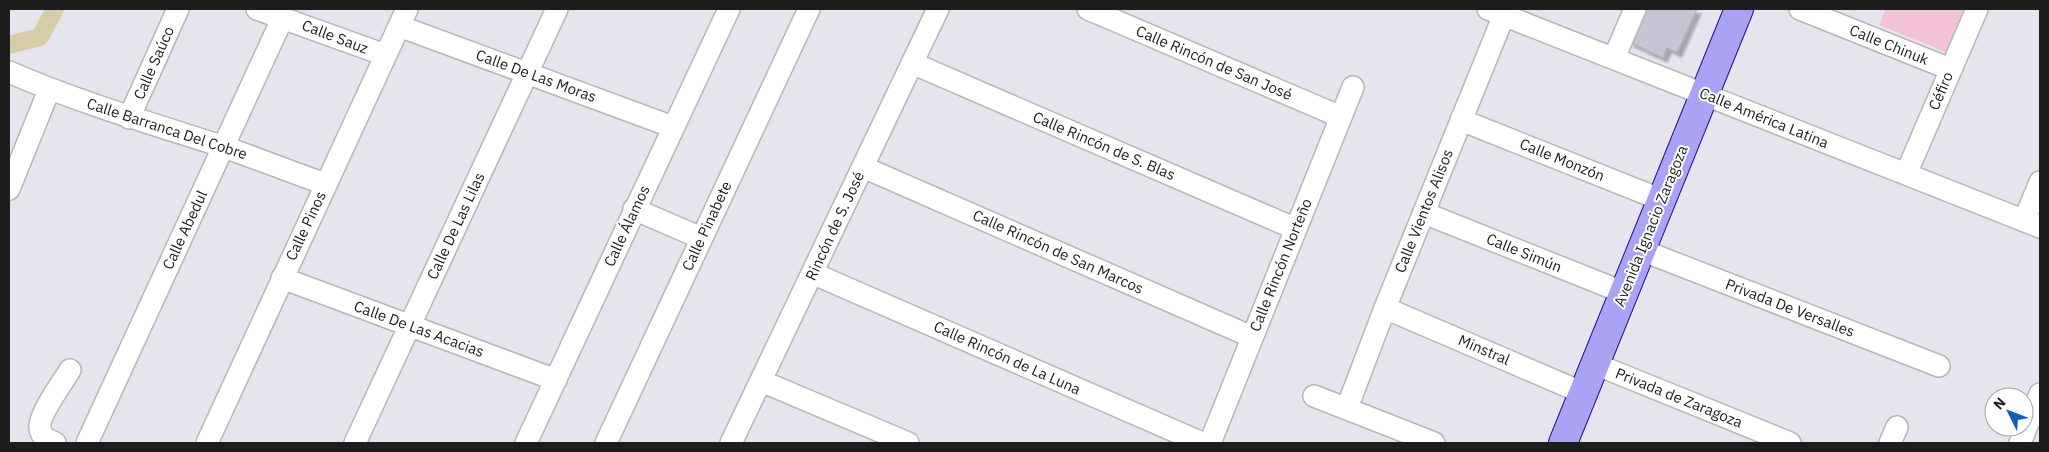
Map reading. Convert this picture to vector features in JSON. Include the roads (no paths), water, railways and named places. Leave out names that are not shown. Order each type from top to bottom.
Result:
[{"type":"main road","name":"Avenida Ignacio Zaragoza","points":[[1563,443],[1739,9]]},
{"type":"street","name":"Calle Saúco","points":[[129,118],[178,9]]},
{"type":"street","name":"Calle Sauz","points":[[257,9],[385,55]]},
{"type":"street","name":"Calle De Las Lilas","points":[[355,443],[556,9]]},
{"type":"street","name":"Calle Álamos","points":[[526,443],[729,9]]},
{"type":"street","name":"Calle Pinabete","points":[[606,443],[809,9]]},
{"type":"street","name":"Rincón de S. José","points":[[731,443],[938,9]]},
{"type":"street","name":"Calle Rincón de San José","points":[[1088,9],[1341,117]]},
{"type":"street","points":[[1614,58],[1635,9]]},
{"type":"street","name":"Calle Chinuk","points":[[1800,9],[1950,70]]},
{"type":"street","name":"Céfiro","points":[[1906,174],[1977,9]]},
{"type":"street","name":"Calle América Latina","points":[[1496,12],[2032,224]]},
{"type":"street","name":"Calle Vientos Alisos","points":[[1347,408],[1461,120],[1496,12]]},
{"type":"street","name":"Calle Abedul","points":[[87,443],[283,17]]},
{"type":"street","name":"Calle De Las Moras","points":[[403,17],[527,72],[673,127]]},
{"type":"street","name":"Calle Pinos","points":[[206,443],[403,17]]},
{"type":"street","name":"Calle Rincón de S. Blas","points":[[912,63],[1296,229]]},
{"type":"street","name":"Calle Barranca Del Cobre","points":[[9,72],[49,90],[129,118],[223,147],[325,184]]},
{"type":"street","name":"Calle Rincón Norteño","points":[[1210,443],[1353,87]]},
{"type":"street","points":[[9,189],[49,90]]},
{"type":"street","name":"Calle Monzón","points":[[1461,120],[1662,200]]},
{"type":"street","name":"Calle Rincón de San Marcos","points":[[863,167],[1252,337]]},
{"type":"street","points":[[2032,224],[2040,182]]},
{"type":"street","points":[[634,209],[701,238]]},
{"type":"street","name":"Calle Simún","points":[[1424,213],[1625,293]]},
{"type":"street","name":"Privada De Versalles","points":[[1641,250],[1939,366]]},
{"type":"street","name":"Calle Rincón de La Luna","points":[[812,273],[1202,443]]},
{"type":"street","name":"Calle De Las Acacias","points":[[282,278],[556,380]]},
{"type":"street","name":"Minstral","points":[[1385,308],[1584,392]]},
{"type":"street","name":"Privada de Zaragoza","points":[[1595,364],[1790,443]]},
{"type":"street","points":[[55,443],[46,439],[42,434],[40,420],[70,370]]},
{"type":"street","points":[[761,382],[908,443]]},
{"type":"street","points":[[2020,443],[2040,394]]},
{"type":"street","points":[[1314,396],[1434,443]]},
{"type":"waterway","points":[[9,45],[40,37],[55,9]]}]
